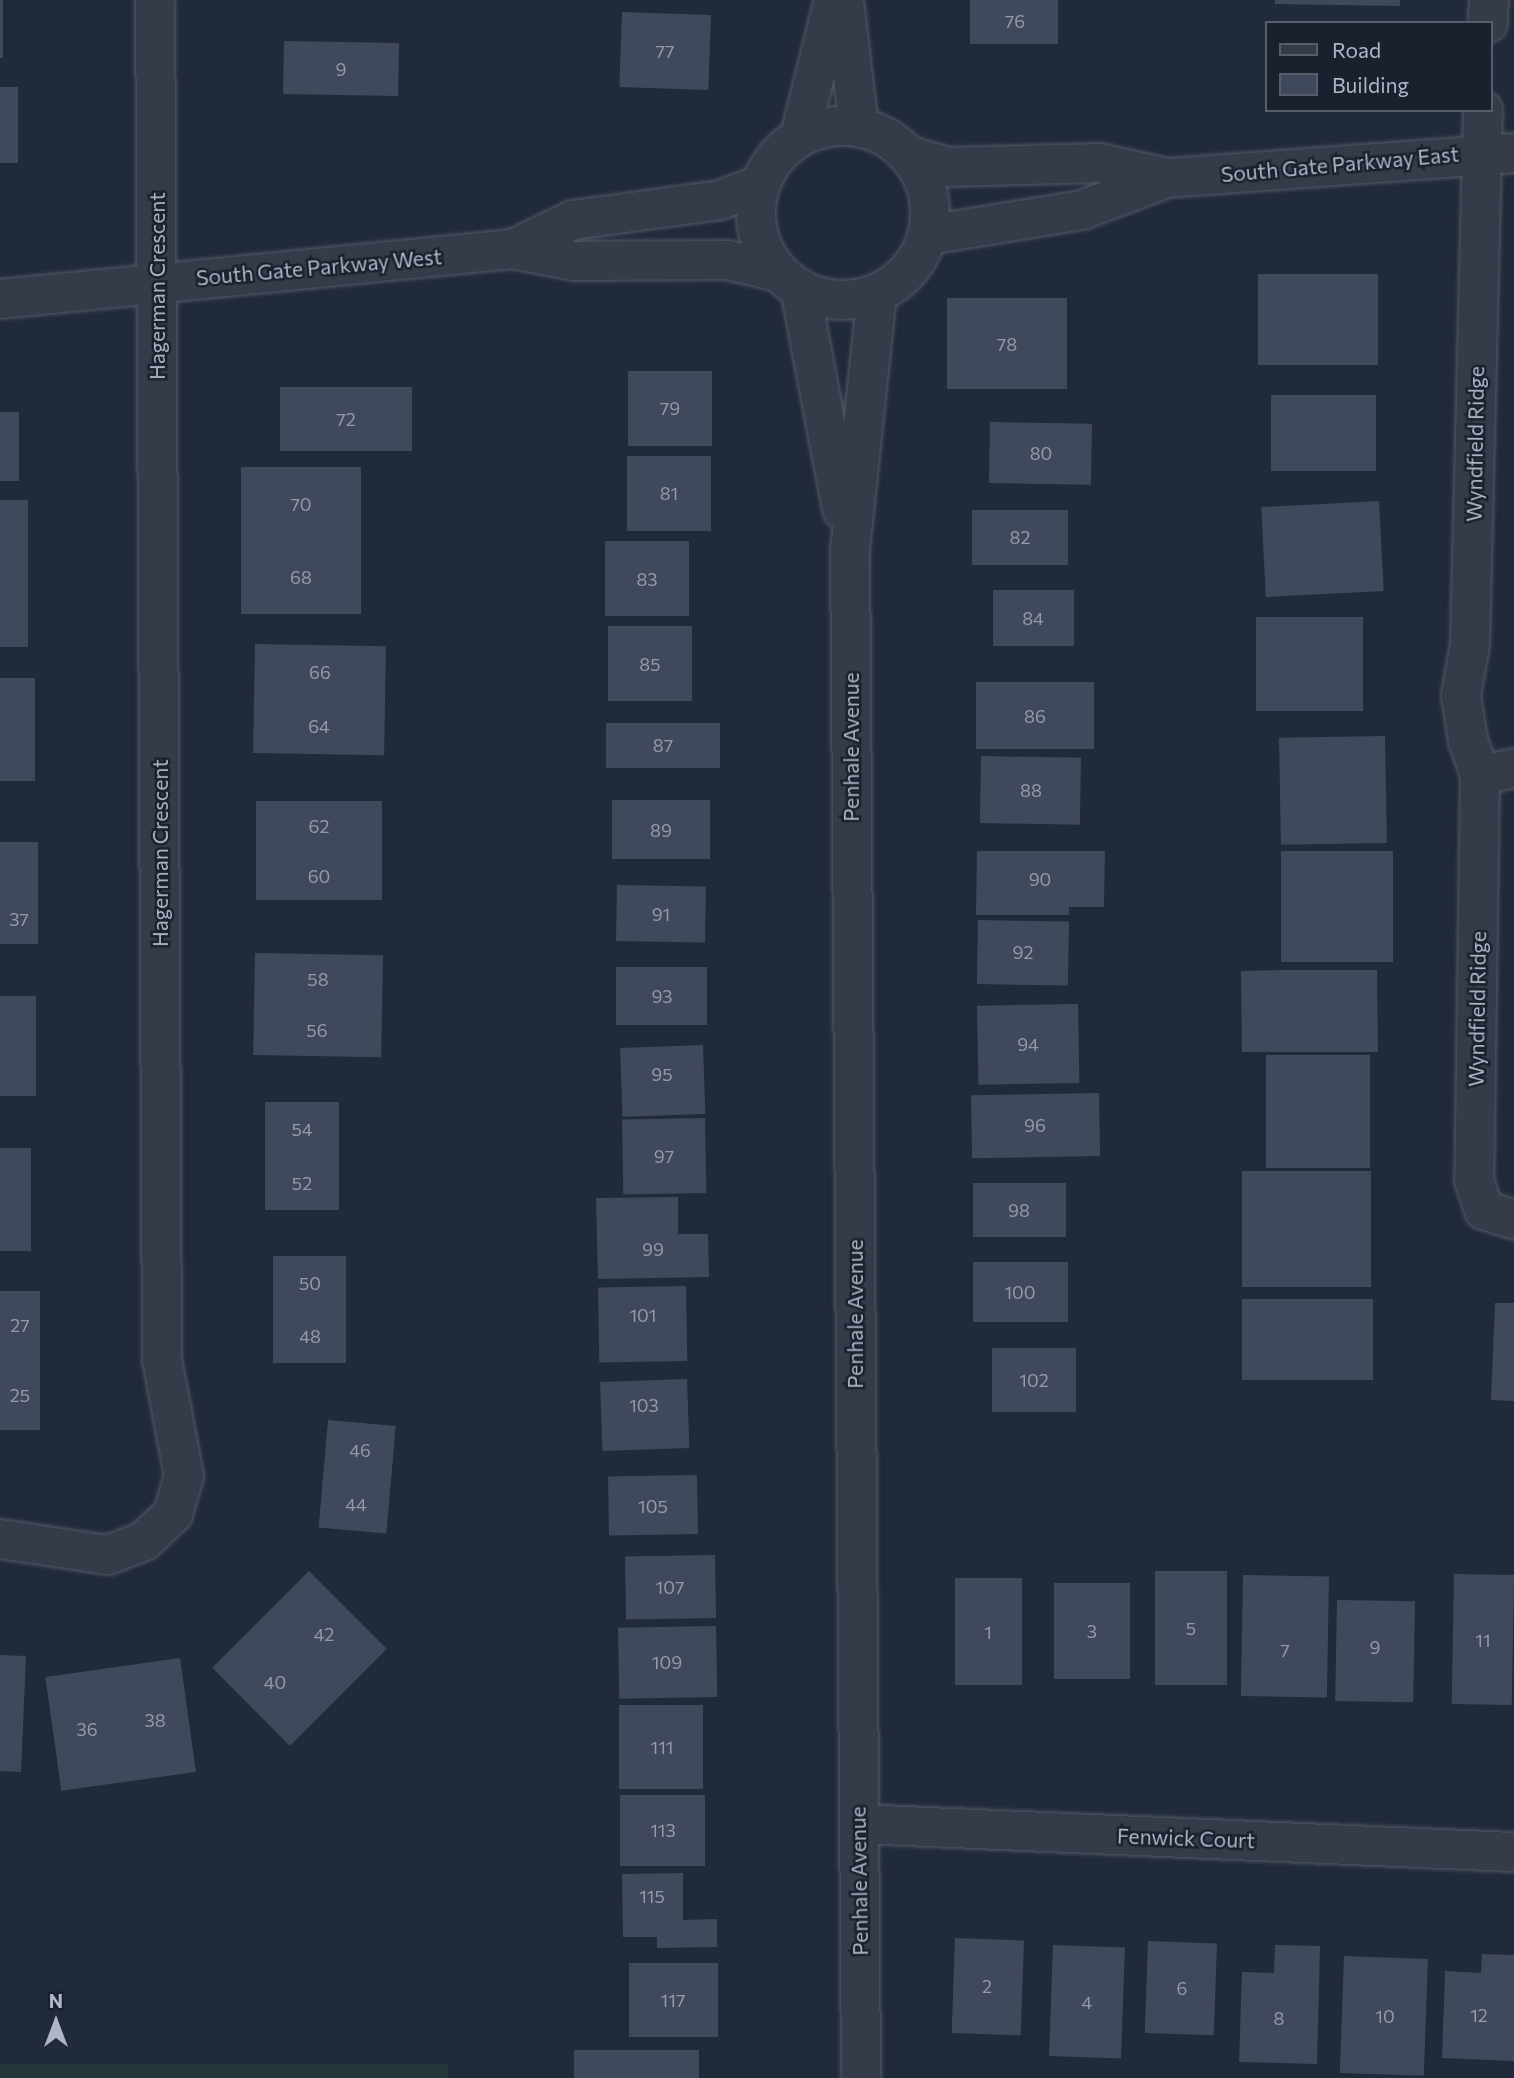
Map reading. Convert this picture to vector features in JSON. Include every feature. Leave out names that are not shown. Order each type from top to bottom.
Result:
[{"type":"street","name":"Hagerman Crescent","points":[[0,1539],[108,1555],[144,1541],[173,1514],[184,1476],[162,1360],[155,0]]},
{"type":"street","points":[[800,136],[834,0]]},
{"type":"street","points":[[844,0],[859,127]]},
{"type":"street","points":[[1488,21],[1489,0]]},
{"type":"street","name":"Wyndfield Ridge","points":[[1484,112],[1498,153],[1470,644],[1462,670],[1461,696],[1468,741],[1497,772],[1474,1180],[1484,1210],[1514,1220]]},
{"type":"street","points":[[829,126],[859,127],[887,137],[910,156],[928,191],[928,235],[903,276],[877,293],[829,299],[789,281],[761,244],[755,215],[760,185],[773,159],[800,136],[829,126]]},
{"type":"street","name":"South Gate Parkway East","points":[[928,235],[1082,210],[1167,178],[1498,153]]},
{"type":"street","name":"South Gate Parkway East","points":[[910,156],[948,167],[1100,163],[1167,178]]},
{"type":"street","name":"South Gate Parkway West","points":[[513,249],[573,220],[720,200],[760,185]]},
{"type":"street","name":"South Gate Parkway West","points":[[0,299],[513,249],[574,261],[727,260],[789,281]]},
{"type":"street","name":"Penhale Avenue","points":[[789,281],[850,550]]},
{"type":"street","name":"Penhale Avenue","points":[[861,2078],[850,550],[877,293]]},
{"type":"street","name":"Fenwick Court","points":[[859,1824],[1514,1852]]},
{"type":"green space","points":[[0,2064],[448,2064],[448,2078],[0,2078]]},
{"type":"building","points":[[0,0],[3,0],[3,58],[0,58]]},
{"type":"building","points":[[970,0],[1058,0],[1058,44],[970,44]]},
{"type":"building","points":[[1275,0],[1400,0],[1400,6],[1275,4]]},
{"type":"building","points":[[622,12],[711,15],[708,90],[619,87]]},
{"type":"building","points":[[284,41],[399,43],[398,96],[283,94]]},
{"type":"building","points":[[0,87],[18,87],[18,163],[0,163]]},
{"type":"building","points":[[1258,274],[1378,274],[1378,365],[1258,365]]},
{"type":"building","points":[[947,298],[1067,298],[1067,389],[947,389]]},
{"type":"building","points":[[628,371],[712,371],[712,446],[628,446]]},
{"type":"building","points":[[280,387],[412,387],[412,451],[280,451]]},
{"type":"building","points":[[1271,395],[1376,395],[1376,471],[1271,471]]},
{"type":"building","points":[[0,412],[19,412],[19,481],[0,481]]},
{"type":"building","points":[[990,422],[1092,424],[1091,485],[989,483]]},
{"type":"building","points":[[627,456],[711,456],[711,531],[627,531]]},
{"type":"building","points":[[241,467],[361,467],[361,614],[241,614]]},
{"type":"building","points":[[0,500],[28,500],[28,647],[0,647]]},
{"type":"building","points":[[1379,501],[1384,591],[1266,597],[1261,507]]},
{"type":"building","points":[[972,510],[1068,510],[1068,565],[972,565]]},
{"type":"building","points":[[605,541],[689,541],[689,616],[605,616]]},
{"type":"building","points":[[993,590],[1074,590],[1074,646],[993,646]]},
{"type":"building","points":[[1256,617],[1363,617],[1363,711],[1256,711]]},
{"type":"building","points":[[608,626],[692,626],[692,701],[608,701]]},
{"type":"building","points":[[255,644],[386,646],[384,755],[253,753]]},
{"type":"building","points":[[0,678],[35,678],[35,781],[0,781]]},
{"type":"building","points":[[976,682],[1094,682],[1094,749],[976,749]]},
{"type":"building","points":[[606,723],[720,723],[720,768],[606,768]]},
{"type":"building","points":[[1385,736],[1387,843],[1281,845],[1279,738]]},
{"type":"building","points":[[981,756],[1081,758],[1080,825],[980,823]]},
{"type":"building","points":[[612,800],[710,800],[710,859],[612,859]]},
{"type":"building","points":[[256,801],[382,801],[382,900],[256,900]]},
{"type":"building","points":[[0,842],[38,842],[38,944],[0,944]]},
{"type":"building","points":[[977,851],[1105,851],[1104,907],[1069,907],[1069,915],[976,915]]},
{"type":"building","points":[[1281,851],[1393,851],[1393,962],[1281,962]]},
{"type":"building","points":[[617,885],[706,887],[705,943],[616,941]]},
{"type":"building","points":[[978,920],[1069,922],[1068,986],[977,984]]},
{"type":"building","points":[[255,953],[383,955],[381,1057],[253,1055]]},
{"type":"building","points":[[616,967],[707,967],[707,1025],[616,1025]]},
{"type":"building","points":[[1377,970],[1378,1052],[1242,1052],[1241,971]]},
{"type":"building","points":[[0,996],[36,996],[36,1096],[0,1096]]},
{"type":"building","points":[[1078,1004],[1079,1083],[978,1085],[977,1006]]},
{"type":"building","points":[[703,1045],[705,1114],[622,1117],[620,1048]]},
{"type":"building","points":[[1266,1055],[1370,1055],[1370,1168],[1266,1168]]},
{"type":"building","points":[[1099,1093],[1100,1156],[972,1158],[971,1095]]},
{"type":"building","points":[[265,1102],[339,1102],[339,1210],[265,1210]]},
{"type":"building","points":[[705,1118],[706,1193],[623,1194],[622,1119]]},
{"type":"building","points":[[0,1148],[31,1148],[31,1251],[0,1251]]},
{"type":"building","points":[[1242,1171],[1371,1171],[1371,1287],[1242,1287]]},
{"type":"building","points":[[973,1183],[1066,1183],[1066,1237],[973,1237]]},
{"type":"building","points":[[678,1197],[678,1234],[708,1234],[709,1277],[598,1279],[596,1198]]},
{"type":"building","points":[[273,1256],[346,1256],[346,1363],[273,1363]]},
{"type":"building","points":[[973,1262],[1068,1262],[1068,1322],[973,1322]]},
{"type":"building","points":[[686,1286],[687,1361],[599,1363],[598,1288]]},
{"type":"building","points":[[0,1291],[40,1291],[40,1430],[0,1430]]},
{"type":"building","points":[[1242,1299],[1373,1299],[1373,1380],[1242,1380]]},
{"type":"building","points":[[1495,1303],[1514,1303],[1514,1401],[1491,1400]]},
{"type":"building","points":[[992,1348],[1076,1348],[1076,1412],[992,1412]]},
{"type":"building","points":[[687,1379],[689,1448],[602,1451],[600,1382]]},
{"type":"building","points":[[328,1420],[396,1426],[386,1534],[319,1528]]},
{"type":"building","points":[[697,1475],[698,1534],[609,1536],[608,1477]]},
{"type":"building","points":[[715,1555],[716,1618],[626,1620],[625,1557]]},
{"type":"building","points":[[309,1571],[387,1649],[290,1746],[212,1668]]},
{"type":"building","points":[[1155,1571],[1227,1571],[1227,1685],[1155,1685]]},
{"type":"building","points":[[1454,1574],[1514,1575],[1512,1705],[1452,1704]]},
{"type":"building","points":[[1243,1575],[1329,1577],[1327,1697],[1241,1696]]},
{"type":"building","points":[[955,1578],[1022,1578],[1022,1685],[955,1685]]},
{"type":"building","points":[[1054,1583],[1130,1583],[1130,1679],[1054,1679]]},
{"type":"building","points":[[1337,1600],[1415,1601],[1413,1702],[1335,1701]]},
{"type":"building","points":[[716,1626],[717,1697],[619,1699],[618,1628]]},
{"type":"building","points":[[0,1655],[26,1656],[21,1772],[0,1771]]},
{"type":"building","points":[[180,1658],[196,1772],[61,1791],[45,1677]]},
{"type":"building","points":[[619,1705],[703,1705],[703,1789],[619,1789]]},
{"type":"building","points":[[620,1795],[705,1795],[705,1866],[620,1866]]},
{"type":"building","points":[[683,1873],[683,1920],[717,1919],[717,1947],[657,1948],[657,1937],[623,1937],[622,1874]]},
{"type":"building","points":[[955,1938],[1024,1940],[1021,2035],[952,2033]]},
{"type":"building","points":[[1148,1941],[1217,1943],[1214,2035],[1145,2033]]},
{"type":"building","points":[[1053,1945],[1125,1948],[1121,2058],[1049,2056]]},
{"type":"building","points":[[1275,1945],[1320,1946],[1317,2064],[1239,2062],[1242,1972],[1274,1973]]},
{"type":"building","points":[[1482,1954],[1514,1955],[1514,2061],[1442,2058],[1445,1971],[1481,1973]]},
{"type":"building","points":[[1344,1956],[1428,1959],[1424,2076],[1340,2073]]},
{"type":"building","points":[[629,1963],[718,1963],[718,2037],[629,2037]]},
{"type":"building","points":[[574,2050],[699,2050],[699,2078],[574,2078]]}]
